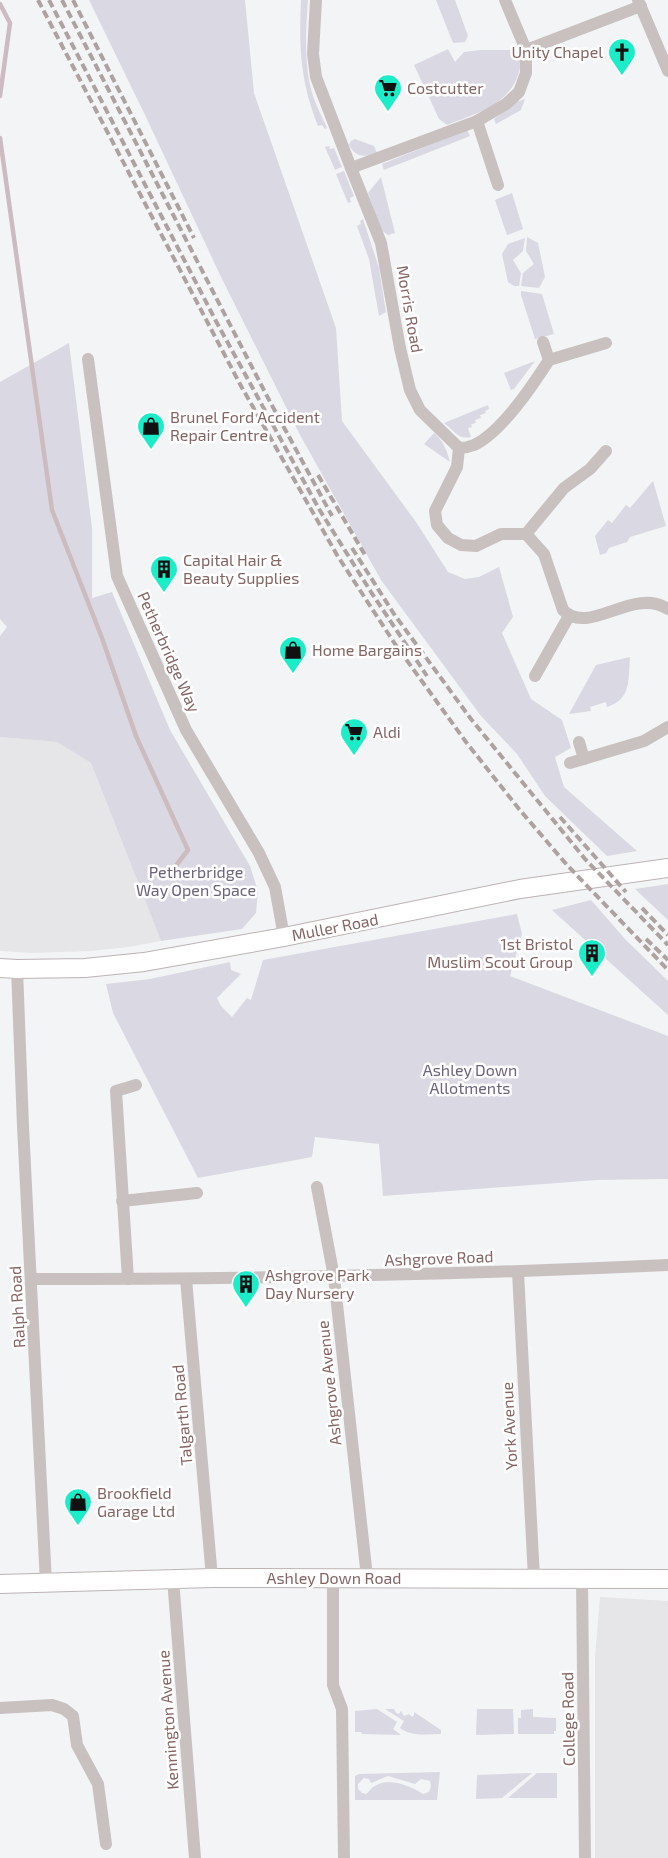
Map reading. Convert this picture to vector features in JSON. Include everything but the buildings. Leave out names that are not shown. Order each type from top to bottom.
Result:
[{"type":"main road","name":"Muller Road","points":[[8,968],[86,968],[144,962],[284,937],[520,889],[668,868]]},
{"type":"main road","name":"Ashley Down Road","points":[[0,1584],[212,1578],[668,1579]]},
{"type":"street","name":"Morris Road","points":[[316,0],[314,66],[316,77],[350,168],[382,242],[400,348],[410,390],[420,410],[459,448]]},
{"type":"street","points":[[350,168],[477,121],[506,104],[519,92],[526,73],[526,50],[505,0]]},
{"type":"street","points":[[526,50],[640,3],[668,71]]},
{"type":"street","points":[[477,121],[498,185]]},
{"type":"street","points":[[543,342],[549,360]]},
{"type":"street","points":[[606,343],[549,360],[535,383],[488,436],[475,445],[459,448],[457,467],[436,511],[437,525],[448,538],[461,545],[476,546],[501,534],[526,534],[544,554],[563,610],[569,616],[580,619],[600,615],[639,602],[656,602],[668,608]]},
{"type":"street","name":"Petherbridge Way","points":[[88,359],[117,576],[186,730],[260,853],[275,887],[284,937]]},
{"type":"street","points":[[526,534],[564,488],[590,469],[606,451]]},
{"type":"street","points":[[535,676],[569,616]]},
{"type":"street","points":[[570,763],[644,741],[668,727]]},
{"type":"street","points":[[579,742],[584,759]]},
{"type":"street","name":"Ralph Road","points":[[8,968],[23,1126],[46,1583]]},
{"type":"street","points":[[128,1279],[116,1091],[136,1085]]},
{"type":"street","name":"Ashgrove Avenue","points":[[317,1186],[334,1277],[367,1577]]},
{"type":"street","points":[[122,1200],[197,1193]]},
{"type":"street","name":"Ashgrove Road","points":[[32,1279],[334,1277],[518,1272],[668,1265]]},
{"type":"street","name":"York Avenue","points":[[518,1272],[534,1578]]},
{"type":"street","name":"Talgarth Road","points":[[186,1279],[212,1578]]},
{"type":"street","points":[[333,1578],[333,1685],[342,1709],[344,1858]]},
{"type":"street","name":"Kennington Avenue","points":[[173,1579],[195,1858]]},
{"type":"street","name":"College Road","points":[[582,1579],[585,1858]]},
{"type":"street","points":[[0,1708],[52,1705],[64,1709],[73,1716],[77,1745],[98,1784],[106,1844]]},
{"type":"shaded area","points":[[0,737],[57,742],[91,763],[161,941],[91,951],[32,953],[0,951]]},
{"type":"shaded area","points":[[600,1597],[668,1601],[668,1858],[595,1858],[595,1657]]},
{"type":"green space","points":[[89,0],[245,0],[254,93],[336,328],[342,421],[416,522],[448,572],[465,579],[479,577],[499,567],[513,617],[502,633],[531,699],[562,720],[571,748],[555,757],[564,787],[637,851],[607,856],[545,796],[517,754],[481,716],[381,580],[300,435],[221,277]]},
{"type":"green space","points":[[301,0],[308,0],[306,42],[308,74],[313,96],[327,128],[325,129],[322,125],[318,126],[304,79],[300,33]]},
{"type":"green space","points":[[436,0],[455,0],[468,36],[465,42],[453,43]]},
{"type":"green space","points":[[448,49],[455,62],[464,52],[480,50],[520,50],[522,56],[516,81],[501,99],[492,106],[447,125],[439,119],[414,65]]},
{"type":"green space","points":[[525,99],[521,110],[496,124],[494,119],[516,102]]},
{"type":"green space","points":[[467,130],[470,136],[384,170],[382,164]]},
{"type":"green space","points":[[355,139],[374,146],[377,153],[364,156],[354,152],[349,145]]},
{"type":"green space","points":[[329,146],[330,149],[334,148],[342,167],[335,170],[325,147]]},
{"type":"green space","points":[[344,171],[354,196],[350,198],[351,202],[348,203],[336,174]]},
{"type":"green space","points":[[381,177],[395,233],[388,235],[381,230],[368,193]]},
{"type":"green space","points":[[512,193],[523,229],[507,235],[495,200]]},
{"type":"green space","points":[[363,219],[379,268],[386,312],[379,316],[369,259],[357,226],[361,224],[360,221]]},
{"type":"green space","points":[[527,237],[538,243],[545,277],[539,288],[521,286],[523,273],[534,264],[526,251]]},
{"type":"green space","points":[[525,238],[523,251],[513,260],[521,273],[519,286],[514,286],[508,282],[502,254],[508,244]]},
{"type":"green space","points":[[521,291],[542,294],[554,334],[535,339]]},
{"type":"green space","name":"Petherbridge Way Open Space","points":[[69,343],[92,528],[92,598],[112,592],[170,730],[250,866],[258,891],[256,913],[242,929],[161,941],[91,763],[57,742],[0,737],[0,636],[7,627],[0,619],[0,382]]},
{"type":"green space","points":[[535,361],[514,389],[511,390],[504,373]]},
{"type":"green space","points":[[488,405],[489,409],[485,411],[486,413],[480,415],[481,418],[475,420],[476,423],[471,424],[472,427],[468,428],[471,437],[459,436],[444,423]]},
{"type":"green space","points":[[434,433],[444,446],[450,462],[424,444]]},
{"type":"green space","points":[[653,481],[666,526],[630,537],[627,542],[609,548],[606,553],[600,555],[595,536],[608,520],[612,523],[626,505],[630,508]]},
{"type":"green space","points":[[630,657],[627,687],[621,699],[607,707],[606,702],[590,707],[591,711],[569,714],[596,665]]},
{"type":"green space","points":[[668,884],[668,920],[635,889]]},
{"type":"green space","points":[[591,900],[625,939],[668,981],[668,1015],[552,910]]},
{"type":"green space","name":"Ashley Down Allotments","points":[[517,914],[522,934],[510,976],[668,1036],[668,1179],[597,1180],[383,1196],[379,1144],[315,1137],[312,1157],[198,1178],[113,1013],[106,984],[150,979],[230,962],[231,970],[241,974],[217,998],[221,1006],[232,1017],[247,998],[251,1000],[263,960]]},
{"type":"green space","points":[[377,1709],[397,1722],[393,1729],[401,1735],[362,1734],[361,1732],[355,1732],[355,1711]]},
{"type":"green space","points":[[385,1709],[394,1709],[399,1714],[401,1711],[404,1716],[409,1714],[412,1717],[414,1712],[441,1730],[441,1734],[420,1734],[405,1731],[400,1728],[404,1721]]},
{"type":"green space","points":[[477,1709],[513,1709],[514,1734],[476,1735]]},
{"type":"green space","points":[[533,1709],[533,1717],[556,1718],[556,1731],[554,1731],[554,1734],[518,1734],[518,1718],[521,1718],[521,1710]]},
{"type":"green space","points":[[440,1772],[437,1800],[355,1800],[355,1776],[359,1774]],"holes":[[[388,1776],[415,1784],[421,1779],[430,1781],[431,1786],[429,1792],[423,1794],[405,1785],[391,1782],[378,1784],[366,1794],[358,1789],[358,1784],[364,1778],[369,1779],[371,1783]]]},
{"type":"green space","points":[[532,1773],[502,1798],[476,1799],[477,1775]]},
{"type":"green space","points":[[537,1773],[557,1773],[557,1798],[508,1798]]},
{"type":"waterway","points":[[0,4],[10,23],[0,96]]},
{"type":"waterway","points":[[0,138],[52,510],[102,638],[136,736],[188,850],[171,872]]},
{"type":"railway","points":[[38,0],[241,386],[337,555],[395,644],[466,742],[519,809],[567,865],[668,970]]},
{"type":"railway","points":[[49,0],[217,323],[319,509],[427,676]]},
{"type":"railway","points":[[62,0],[268,398],[332,516]]},
{"type":"railway","points":[[73,0],[194,238]]},
{"type":"railway","points":[[318,475],[365,555]]},
{"type":"railway","points":[[352,548],[394,614],[471,719],[585,859],[668,945]]},
{"type":"railway","points":[[560,817],[626,892]]},
{"type":"railway","points":[[642,908],[668,935]]},
{"type":"railway","points":[[646,939],[668,960]]},
{"type":"place","name":"Unity Chapel","points":[[622,76]]},
{"type":"place","name":"Costcutter","points":[[388,112]]},
{"type":"place","name":"Brunel Ford Accident Repair Centre","points":[[151,450]]},
{"type":"place","name":"Capital Hair & Beauty Supplies","points":[[164,593]]},
{"type":"place","name":"Home Bargains","points":[[293,674]]},
{"type":"place","name":"Aldi","points":[[354,756]]},
{"type":"place","name":"1st Bristol Muslim Scout Group","points":[[592,977]]},
{"type":"place","name":"Ashgrove Park Day Nursery","points":[[246,1308]]},
{"type":"place","name":"Brookfield Garage Ltd","points":[[78,1526]]}]
